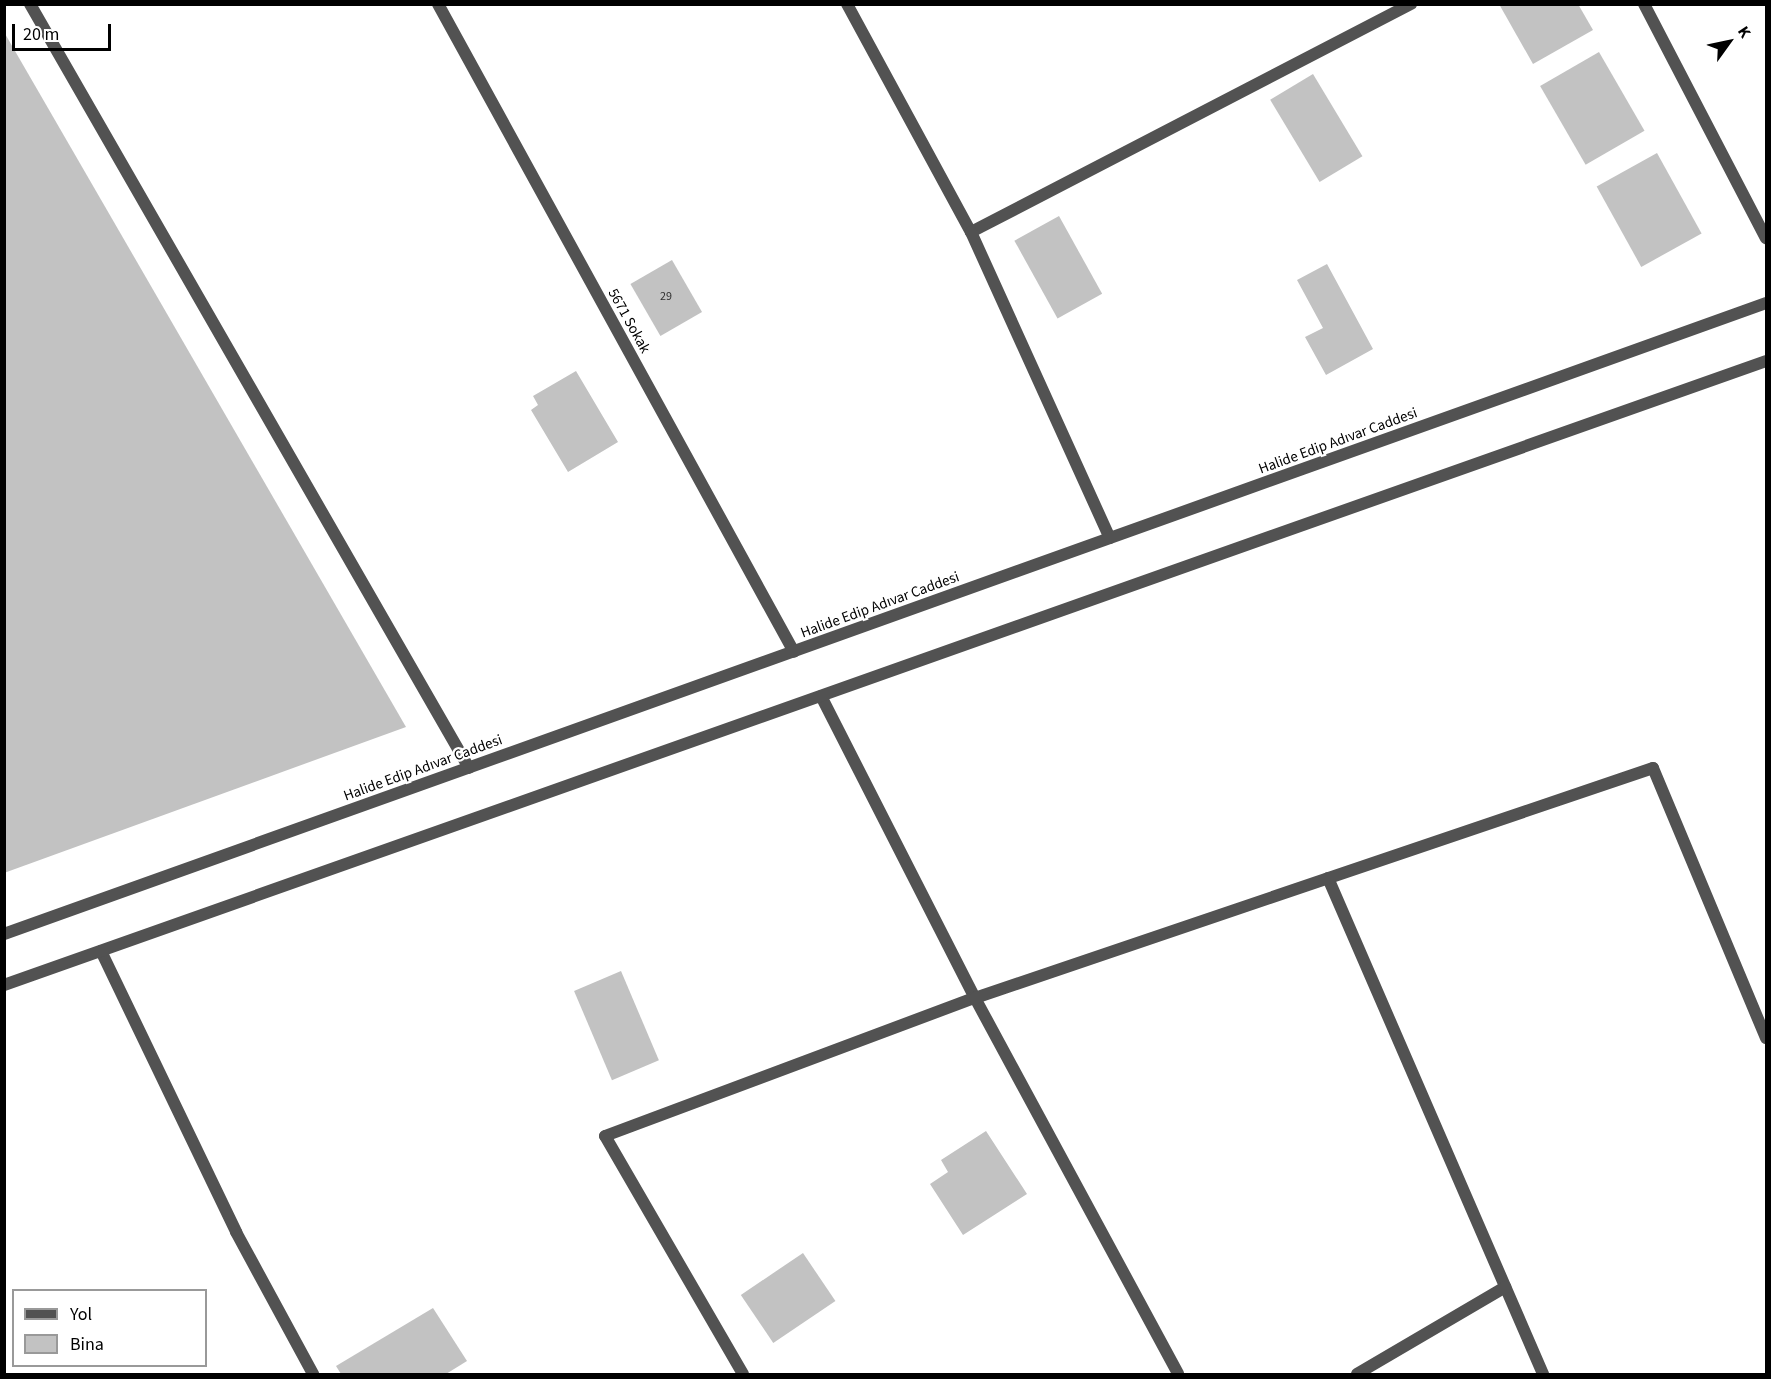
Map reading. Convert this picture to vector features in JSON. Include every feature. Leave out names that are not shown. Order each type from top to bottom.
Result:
[{"type":"street","points":[[30,4],[469,768]]},
{"type":"street","name":"5671 Sokak","points":[[438,4],[794,652]]},
{"type":"street","points":[[847,4],[971,232],[1110,538]]},
{"type":"street","points":[[971,232],[1411,4]]},
{"type":"street","points":[[1644,4],[1767,238]]},
{"type":"street","name":"Halide Edip Adıvar Caddesi","points":[[4,934],[1767,303]]},
{"type":"street","points":[[4,986],[1767,361]]},
{"type":"street","points":[[821,696],[975,998],[1178,1374]]},
{"type":"street","points":[[743,1374],[605,1136],[975,998],[1653,768],[1767,1038]]},
{"type":"street","points":[[1328,878],[1543,1374]]},
{"type":"street","points":[[101,951],[236,1232],[313,1374]]},
{"type":"street","points":[[1357,1374],[1505,1287]]},
{"type":"building","points":[[1499,4],[1578,4],[1593,30],[1533,64]]},
{"type":"building","points":[[4,32],[406,727],[4,873]]},
{"type":"building","points":[[1599,52],[1644,131],[1586,165],[1540,86]]},
{"type":"building","points":[[1313,74],[1362,156],[1320,182],[1270,100]]},
{"type":"building","points":[[1657,153],[1702,233],[1641,267],[1597,186]]},
{"type":"building","points":[[1059,216],[1102,294],[1058,319],[1014,241]]},
{"type":"building","points":[[672,260],[702,312],[660,336],[630,284]]},
{"type":"building","points":[[1327,264],[1373,349],[1326,375],[1305,337],[1323,328],[1297,280]]},
{"type":"building","points":[[576,371],[618,442],[568,472],[531,410],[538,405],[533,396]]},
{"type":"building","points":[[621,971],[659,1060],[612,1080],[574,991]]},
{"type":"building","points":[[986,1131],[1027,1194],[963,1235],[930,1184],[948,1172],[941,1160]]},
{"type":"building","points":[[803,1253],[835,1301],[773,1343],[741,1295]]},
{"type":"building","points":[[433,1308],[467,1361],[446,1374],[341,1374],[336,1366]]}]
